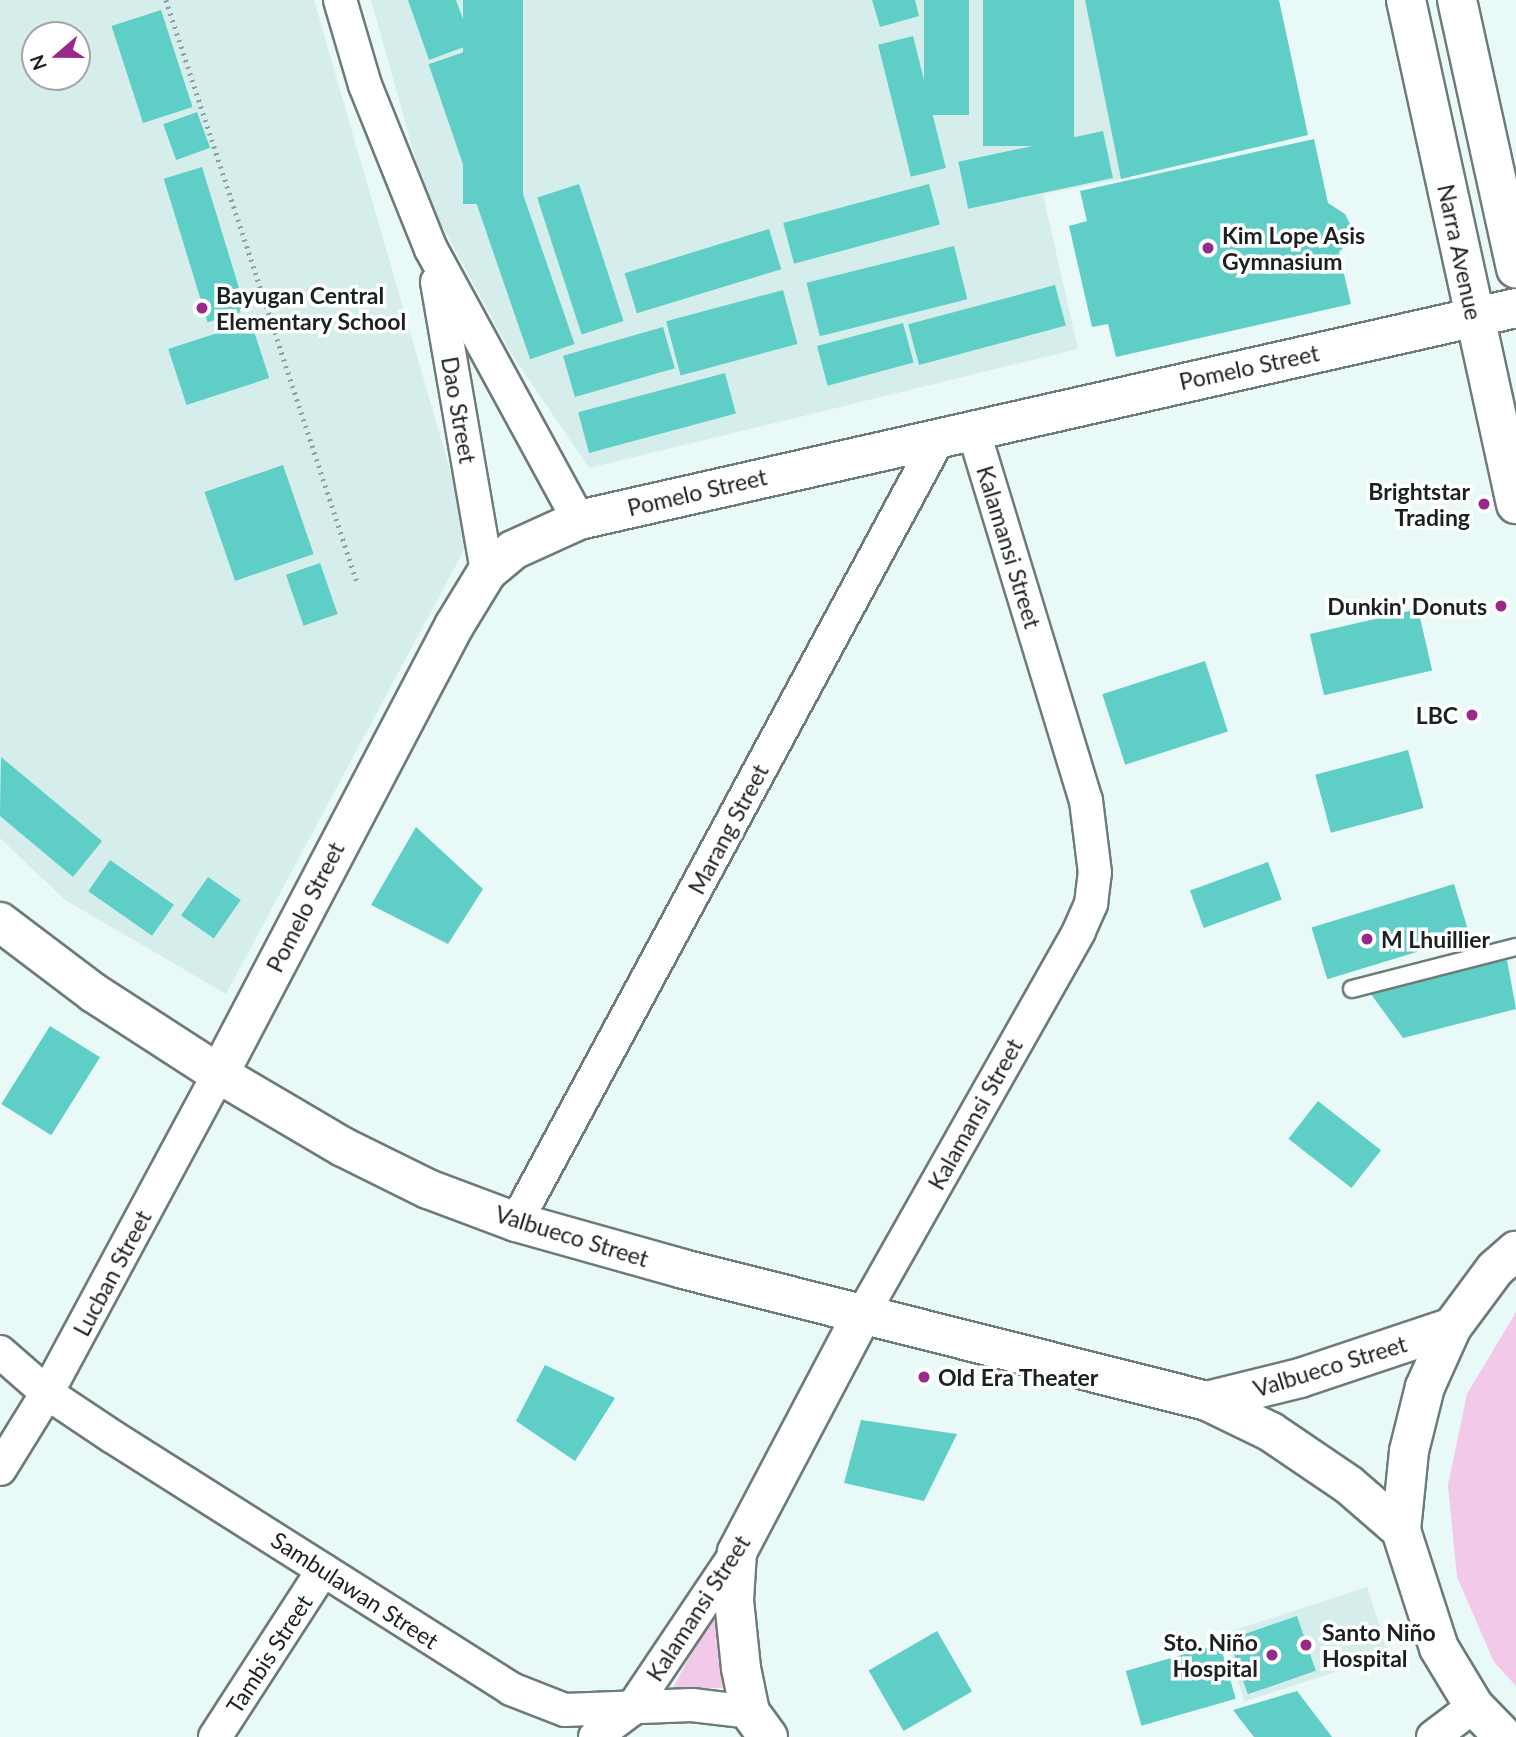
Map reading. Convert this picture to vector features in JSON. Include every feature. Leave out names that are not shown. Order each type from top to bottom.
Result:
[{"type":"main road","name":"Narra Avenue","points":[[1406,0],[1516,504]]},
{"type":"main road","points":[[1457,0],[1516,269]]},
{"type":"main road","name":"Pomelo Street","points":[[219,1074],[358,802],[487,572],[513,550],[579,520],[956,432],[1516,308]]},
{"type":"main road","name":"Valbueco Street","points":[[0,922],[94,993],[219,1074],[403,1177],[516,1222],[860,1317],[1207,1401],[1271,1432],[1349,1485],[1401,1530]]},
{"type":"main road","points":[[1504,1737],[1474,1706],[1439,1648],[1401,1530],[1409,1451],[1424,1387],[1452,1326],[1495,1269],[1516,1251]]},
{"type":"main road","name":"Kalamansi Street","points":[[737,1552],[860,1317]]},
{"type":"main road","name":"Valbueco Street","points":[[1207,1401],[1300,1378],[1452,1326]]},
{"type":"main road","name":"Sambulawan Street","points":[[737,1552],[736,1631],[759,1724]]},
{"type":"street","name":"Dao Street","points":[[340,0],[365,85],[431,249],[579,520]]},
{"type":"street","name":"Dao Street","points":[[431,249],[487,572]]},
{"type":"street","name":"Marang Street","points":[[516,1222],[956,432]]},
{"type":"street","name":"Kalamansi Street","points":[[860,1317],[1079,930],[1091,904],[1095,873],[1086,801],[956,432]]},
{"type":"street","name":"Lucban Street","points":[[0,1469],[47,1393],[219,1074]]},
{"type":"street","name":"Sambulawan Street","points":[[0,1352],[47,1393],[323,1570],[537,1702],[565,1710],[631,1710],[692,1705],[759,1724]]},
{"type":"street","name":"Kalamansi Street","points":[[595,1737],[631,1710],[737,1552]]},
{"type":"street","name":"Tambis Street","points":[[215,1737],[323,1570]]},
{"type":"street","points":[[1433,1737],[1474,1706]]},
{"type":"lane","points":[[1352,989],[1516,947]]},
{"type":"path","points":[[166,0],[357,582]]},
{"type":"shaded area","name":"Bayugan Central Elementary School","points":[[0,0],[314,0],[470,539],[226,994],[65,900],[0,838]]},
{"type":"shaded area","points":[[371,0],[1085,0],[1121,179],[1043,194],[1078,349],[589,468],[511,353],[426,196]]},
{"type":"shaded area","points":[[1516,1312],[1516,1686],[1494,1662],[1457,1577],[1448,1485],[1467,1394]]},
{"type":"shaded area","name":"Santo Niño Hospital","points":[[1367,1587],[1389,1655],[1244,1701],[1222,1634]]},
{"type":"shaded area","points":[[714,1611],[723,1688],[673,1688]]},
{"type":"building","points":[[408,0],[456,0],[472,44],[429,60]]},
{"type":"building","points":[[463,0],[523,0],[523,204],[463,204]]},
{"type":"building","points":[[872,0],[915,0],[919,16],[880,27]]},
{"type":"building","points":[[924,0],[969,0],[969,115],[924,115]]},
{"type":"building","points":[[983,0],[1074,0],[1074,146],[983,146]]},
{"type":"building","points":[[1085,0],[1279,0],[1308,135],[1121,179]]},
{"type":"building","points":[[161,10],[193,107],[143,123],[112,26]]},
{"type":"building","points":[[913,36],[946,168],[911,177],[878,45]]},
{"type":"building","points":[[473,49],[575,344],[530,359],[429,64]]},
{"type":"building","points":[[197,112],[210,148],[176,160],[163,124]]},
{"type":"building","points":[[1103,131],[1113,178],[968,209],[958,162]]},
{"type":"building","name":"Kim Lope Asis Gymnasium","points":[[1314,139],[1328,203],[1345,214],[1350,224],[1346,245],[1339,252],[1351,304],[1116,357],[1108,324],[1092,327],[1069,226],[1087,221],[1080,191]]},
{"type":"building","points":[[202,167],[246,310],[208,322],[164,179]]},
{"type":"building","points":[[579,184],[623,321],[582,335],[537,198]]},
{"type":"building","points":[[929,184],[940,225],[794,264],[783,223]]},
{"type":"building","points":[[769,229],[781,269],[637,313],[625,273]]},
{"type":"building","points":[[954,246],[967,299],[820,336],[807,283]]},
{"type":"building","points":[[1055,285],[1066,326],[919,365],[908,324]]},
{"type":"building","points":[[783,290],[797,344],[681,375],[666,321]]},
{"type":"building","points":[[251,322],[269,378],[186,405],[168,349]]},
{"type":"building","points":[[903,323],[914,363],[828,386],[817,346]]},
{"type":"building","points":[[663,327],[675,368],[575,397],[563,356]]},
{"type":"building","points":[[725,373],[736,414],[589,453],[578,412]]},
{"type":"building","points":[[283,465],[314,554],[235,581],[205,492]]},
{"type":"building","points":[[320,563],[338,614],[304,626],[286,575]]},
{"type":"building","points":[[1418,609],[1432,670],[1324,695],[1310,634]]},
{"type":"building","points":[[1205,661],[1228,731],[1125,765],[1102,694]]},
{"type":"building","points":[[1408,750],[1424,808],[1331,833],[1315,775]]},
{"type":"building","points":[[1,757],[102,841],[73,877],[0,816]]},
{"type":"building","points":[[416,827],[483,889],[448,944],[371,905]]},
{"type":"building","points":[[110,860],[174,905],[152,936],[88,891]]},
{"type":"building","points":[[1268,862],[1282,900],[1204,928],[1190,890]]},
{"type":"building","points":[[208,877],[241,900],[214,938],[181,916]]},
{"type":"building","points":[[1454,884],[1470,936],[1327,979],[1312,928]]},
{"type":"building","points":[[1507,960],[1516,1009],[1403,1038],[1368,990]]},
{"type":"building","points":[[50,1026],[100,1057],[51,1135],[1,1104]]},
{"type":"building","points":[[1318,1101],[1381,1150],[1351,1188],[1288,1139]]},
{"type":"building","points":[[545,1365],[615,1398],[575,1461],[516,1421]]},
{"type":"building","points":[[861,1420],[957,1434],[924,1501],[844,1483]]},
{"type":"building","name":"Sto. Niño Hospital","points":[[1297,1616],[1316,1671],[1248,1694],[1229,1639]]},
{"type":"building","points":[[937,1631],[972,1692],[904,1731],[869,1670]]},
{"type":"building","points":[[1220,1644],[1236,1699],[1142,1726],[1126,1671]]},
{"type":"building","points":[[1297,1691],[1332,1737],[1254,1737],[1233,1710]]},
{"type":"place","name":"Kim Lope Asis Gymnasium","points":[[1208,248]]},
{"type":"place","name":"Bayugan Central Elementary School","points":[[202,308]]},
{"type":"place","name":"Brightstar Trading","points":[[1484,504]]},
{"type":"place","name":"Dunkin' Donuts","points":[[1501,606]]},
{"type":"place","name":"LBC","points":[[1472,715]]},
{"type":"place","name":"M Lhuillier","points":[[1367,939]]},
{"type":"place","name":"Old Era Theater","points":[[924,1377]]},
{"type":"place","name":"Santo Niño Hospital","points":[[1306,1645]]},
{"type":"place","name":"Sto. Niño Hospital","points":[[1272,1655]]}]
